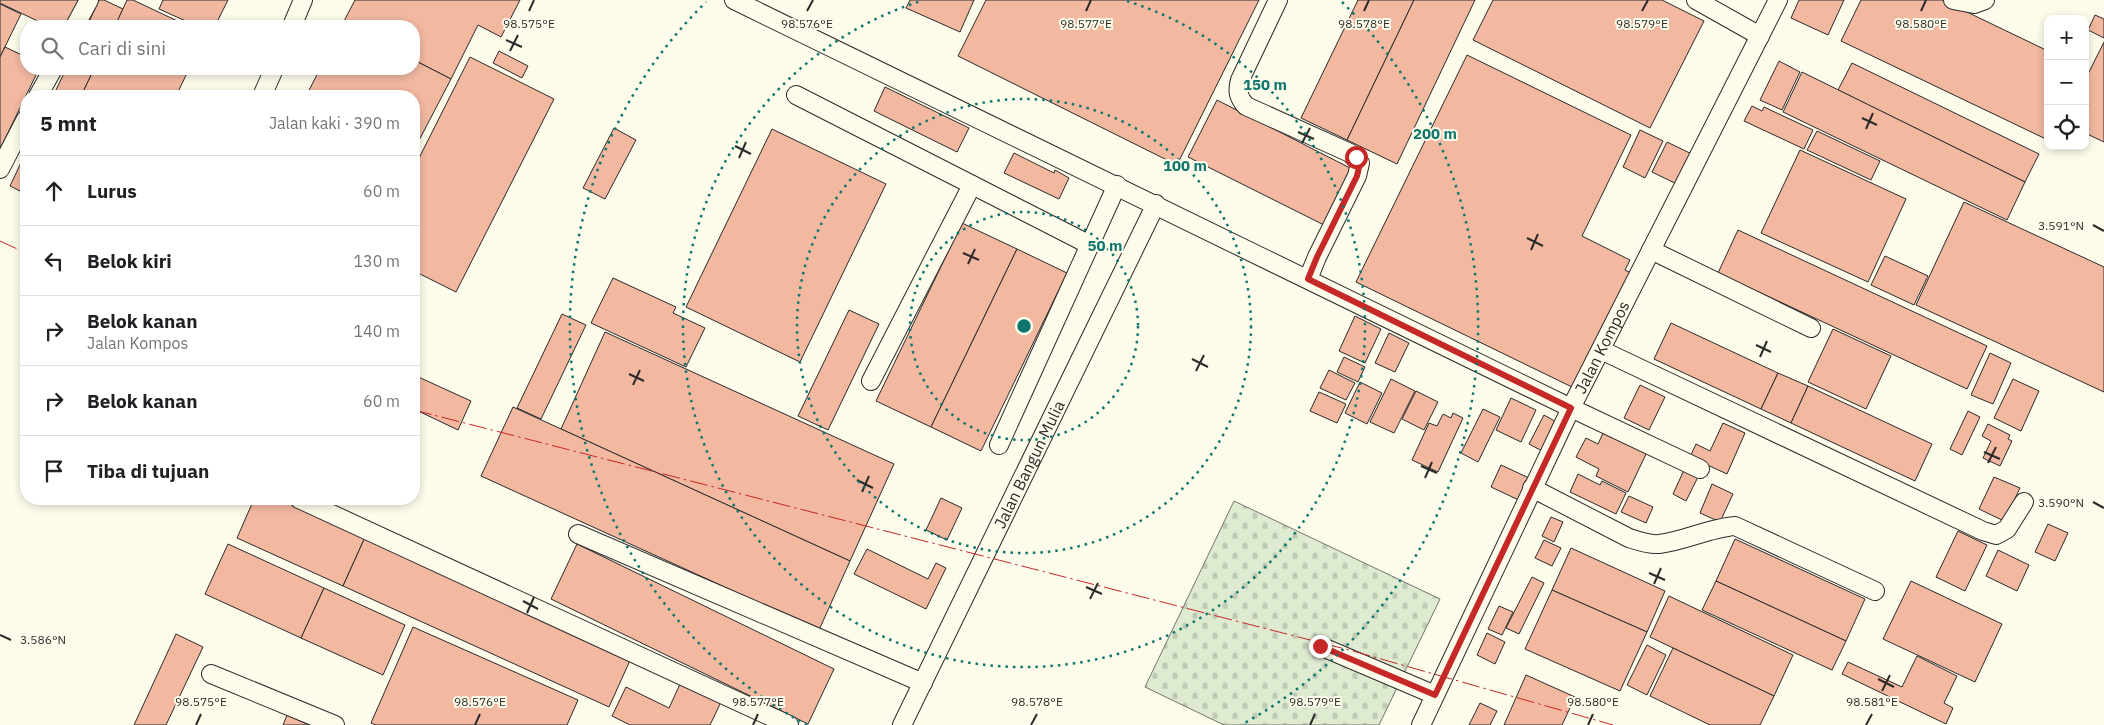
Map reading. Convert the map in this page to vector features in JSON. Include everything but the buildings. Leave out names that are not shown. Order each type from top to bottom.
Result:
[{"type":"street","points":[[78,20],[89,0]]},
{"type":"street","points":[[295,20],[304,0]]},
{"type":"street","points":[[734,0],[1700,469]]},
{"type":"street","points":[[1278,0],[1240,80],[1238,90],[1240,99],[1246,106],[1350,153],[1360,163],[1357,176],[1308,279]]},
{"type":"street","points":[[1696,0],[1760,36]]},
{"type":"street","name":"Jalan Kompos","points":[[1421,725],[1571,408],[1778,0]]},
{"type":"street","points":[[1953,0],[1974,4],[1985,0]]},
{"type":"street","points":[[41,90],[50,75]]},
{"type":"street","points":[[265,90],[271,75]]},
{"type":"street","points":[[796,95],[1090,245]]},
{"type":"street","points":[[0,169],[20,131]]},
{"type":"street","points":[[872,381],[972,184]]},
{"type":"street","points":[[999,446],[1117,185]]},
{"type":"street","name":"Jalan Bangun Mulia","points":[[902,725],[1156,204]]},
{"type":"street","points":[[1651,250],[1811,328]]},
{"type":"street","points":[[1601,350],[1984,531],[1996,535],[2007,529],[2024,502]]},
{"type":"street","points":[[1532,488],[1629,538],[1646,543],[1658,544],[1721,527],[1735,526],[1875,591]]},
{"type":"street","points":[[312,505],[789,725]]},
{"type":"street","points":[[578,534],[923,682]]},
{"type":"street","points":[[1320,646],[1435,695]]},
{"type":"street","points":[[211,674],[335,725]]},
{"type":"green space","points":[[1234,501],[1440,599],[1379,725],[1224,725],[1145,687]]},
{"type":"power","points":[[0,241],[20,250]]},
{"type":"power","points":[[420,412],[1353,651],[1613,725]]},
{"type":"route","points":[[1320,646],[1435,695],[1571,408],[1308,279],[1357,176],[1360,163],[1356,157]]}]
